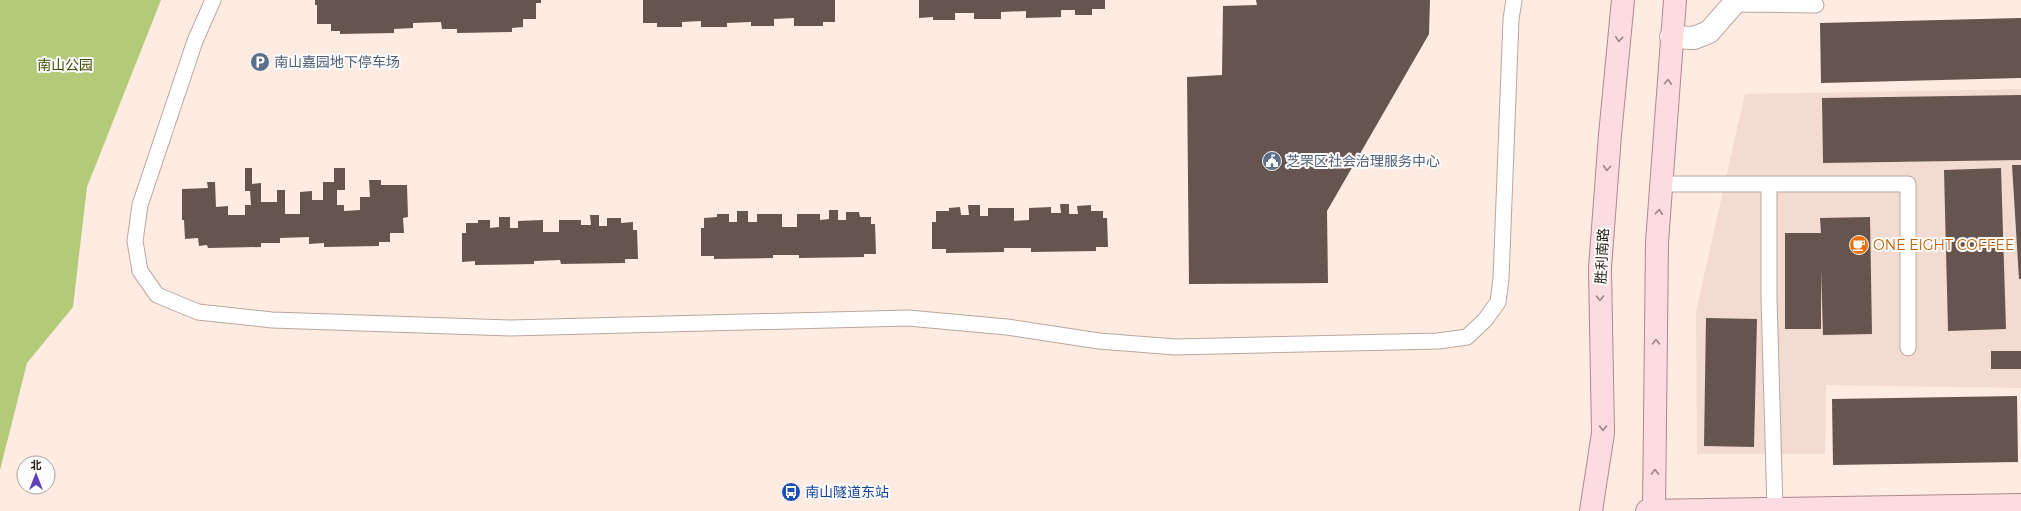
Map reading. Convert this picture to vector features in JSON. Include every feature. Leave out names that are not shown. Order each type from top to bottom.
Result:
[{"type":"main road","name":"胜利南路","points":[[1591,511],[1603,433],[1600,268],[1610,135],[1623,0]]},
{"type":"main road","points":[[1654,511],[1657,242],[1671,37],[1675,0]]},
{"type":"main road","points":[[1647,511],[2021,505]]},
{"type":"street","points":[[1671,37],[1694,38],[1709,32],[1736,2]]},
{"type":"lane","points":[[214,0],[195,41],[140,204],[135,241],[140,271],[156,295],[198,312],[272,320],[510,328],[908,318],[1007,327],[1099,341],[1175,347],[1438,341],[1467,337],[1485,320],[1498,302],[1501,279],[1511,19],[1514,0]]},
{"type":"lane","points":[[1736,2],[1816,5]]},
{"type":"lane","points":[[1661,184],[1908,184],[1908,348]]},
{"type":"lane","points":[[1769,184],[1769,298],[1775,509]]},
{"type":"shaded area","points":[[2021,89],[2021,388],[1826,385],[1825,454],[1697,454],[1696,311],[1745,94]]},
{"type":"green space","name":"南山公园","points":[[0,0],[161,0],[87,187],[73,307],[27,363],[0,470]]},
{"type":"building","points":[[315,0],[541,0],[541,3],[536,3],[536,19],[523,19],[523,27],[512,28],[512,32],[457,33],[457,29],[442,29],[441,22],[413,23],[413,28],[394,29],[394,33],[340,34],[340,31],[331,31],[331,24],[317,24],[317,5],[315,5]]},
{"type":"building","points":[[643,0],[835,0],[835,22],[823,22],[823,26],[794,26],[794,18],[774,19],[774,26],[751,26],[751,22],[727,23],[727,27],[701,27],[701,21],[682,22],[682,27],[657,27],[657,23],[643,23]]},
{"type":"building","points":[[919,0],[1105,0],[1105,9],[1092,9],[1092,15],[1075,15],[1075,10],[1061,10],[1061,17],[1026,18],[1026,11],[1001,12],[1001,19],[974,19],[974,13],[955,13],[955,20],[933,20],[933,17],[919,18]]},
{"type":"building","name":"芝罘区社会治理服务中心","points":[[1256,0],[1430,0],[1429,34],[1327,211],[1328,283],[1189,284],[1187,77],[1222,75],[1223,6],[1257,5]]},
{"type":"building","points":[[2021,18],[2021,78],[1821,83],[1820,23]]},
{"type":"building","points":[[2021,95],[2021,160],[1823,163],[1822,98]]},
{"type":"building","points":[[2012,165],[2021,165],[2021,279],[2019,279]]},
{"type":"building","points":[[245,168],[252,168],[252,184],[261,183],[261,202],[277,202],[277,190],[285,190],[285,214],[300,214],[300,192],[312,191],[312,200],[323,200],[323,182],[334,182],[334,168],[345,168],[345,190],[337,190],[337,205],[344,205],[344,211],[360,210],[360,197],[370,197],[369,180],[381,180],[381,185],[407,185],[408,217],[403,218],[404,233],[390,233],[390,242],[379,242],[379,246],[324,247],[324,243],[309,244],[309,237],[280,238],[280,243],[261,243],[261,247],[208,248],[207,245],[199,246],[198,238],[185,239],[184,220],[182,220],[182,189],[208,188],[207,182],[215,182],[216,207],[228,206],[228,215],[245,215],[245,205],[251,205],[250,191],[245,191]]},
{"type":"building","points":[[2001,168],[2006,329],[1948,331],[1944,170]]},
{"type":"building","points":[[1060,204],[1069,204],[1069,214],[1078,214],[1077,206],[1091,205],[1091,211],[1103,211],[1103,218],[1107,218],[1108,247],[1096,247],[1096,251],[1031,252],[1031,248],[1004,248],[1004,252],[946,253],[946,249],[932,249],[932,222],[936,222],[936,211],[949,211],[949,208],[960,207],[961,215],[969,215],[968,205],[980,205],[980,216],[988,216],[988,208],[1014,208],[1014,221],[1029,220],[1029,208],[1051,207],[1051,213],[1061,213]]},
{"type":"building","points":[[829,210],[838,210],[838,220],[846,220],[846,212],[859,212],[860,217],[871,217],[871,224],[875,224],[876,254],[864,254],[864,257],[799,258],[799,255],[773,255],[773,258],[714,259],[714,256],[701,256],[701,228],[704,228],[704,218],[717,217],[717,214],[729,214],[729,222],[737,222],[737,211],[748,211],[748,222],[757,222],[757,214],[782,214],[782,227],[797,227],[797,214],[820,214],[820,220],[829,219]]},
{"type":"building","points":[[590,215],[599,215],[599,226],[607,226],[607,218],[621,218],[621,223],[633,222],[633,230],[637,230],[638,259],[625,259],[625,263],[561,264],[560,260],[534,261],[534,264],[475,265],[475,261],[462,262],[462,233],[466,233],[466,223],[478,223],[478,220],[490,220],[490,228],[499,227],[499,217],[510,217],[510,228],[518,228],[518,221],[543,220],[543,232],[559,232],[559,220],[581,220],[581,225],[591,225]]},
{"type":"building","points":[[1870,217],[1872,334],[1823,335],[1821,270],[1821,329],[1785,329],[1785,233],[1821,233],[1820,218]]},
{"type":"building","points":[[1706,318],[1757,319],[1754,447],[1704,446]]},
{"type":"building","points":[[1991,351],[2021,351],[2021,369],[1991,369]]},
{"type":"building","points":[[2017,396],[2018,462],[1833,465],[1832,399]]},
{"type":"place","name":"南山嘉园地下停车场","points":[[260,62]]},
{"type":"place","name":"芝罘区社会治理服务中心","points":[[1272,161]]},
{"type":"place","name":"ONE EIGHT COFFEE","points":[[1859,245]]},
{"type":"place","name":"南山隧道东站","points":[[791,492]]}]
